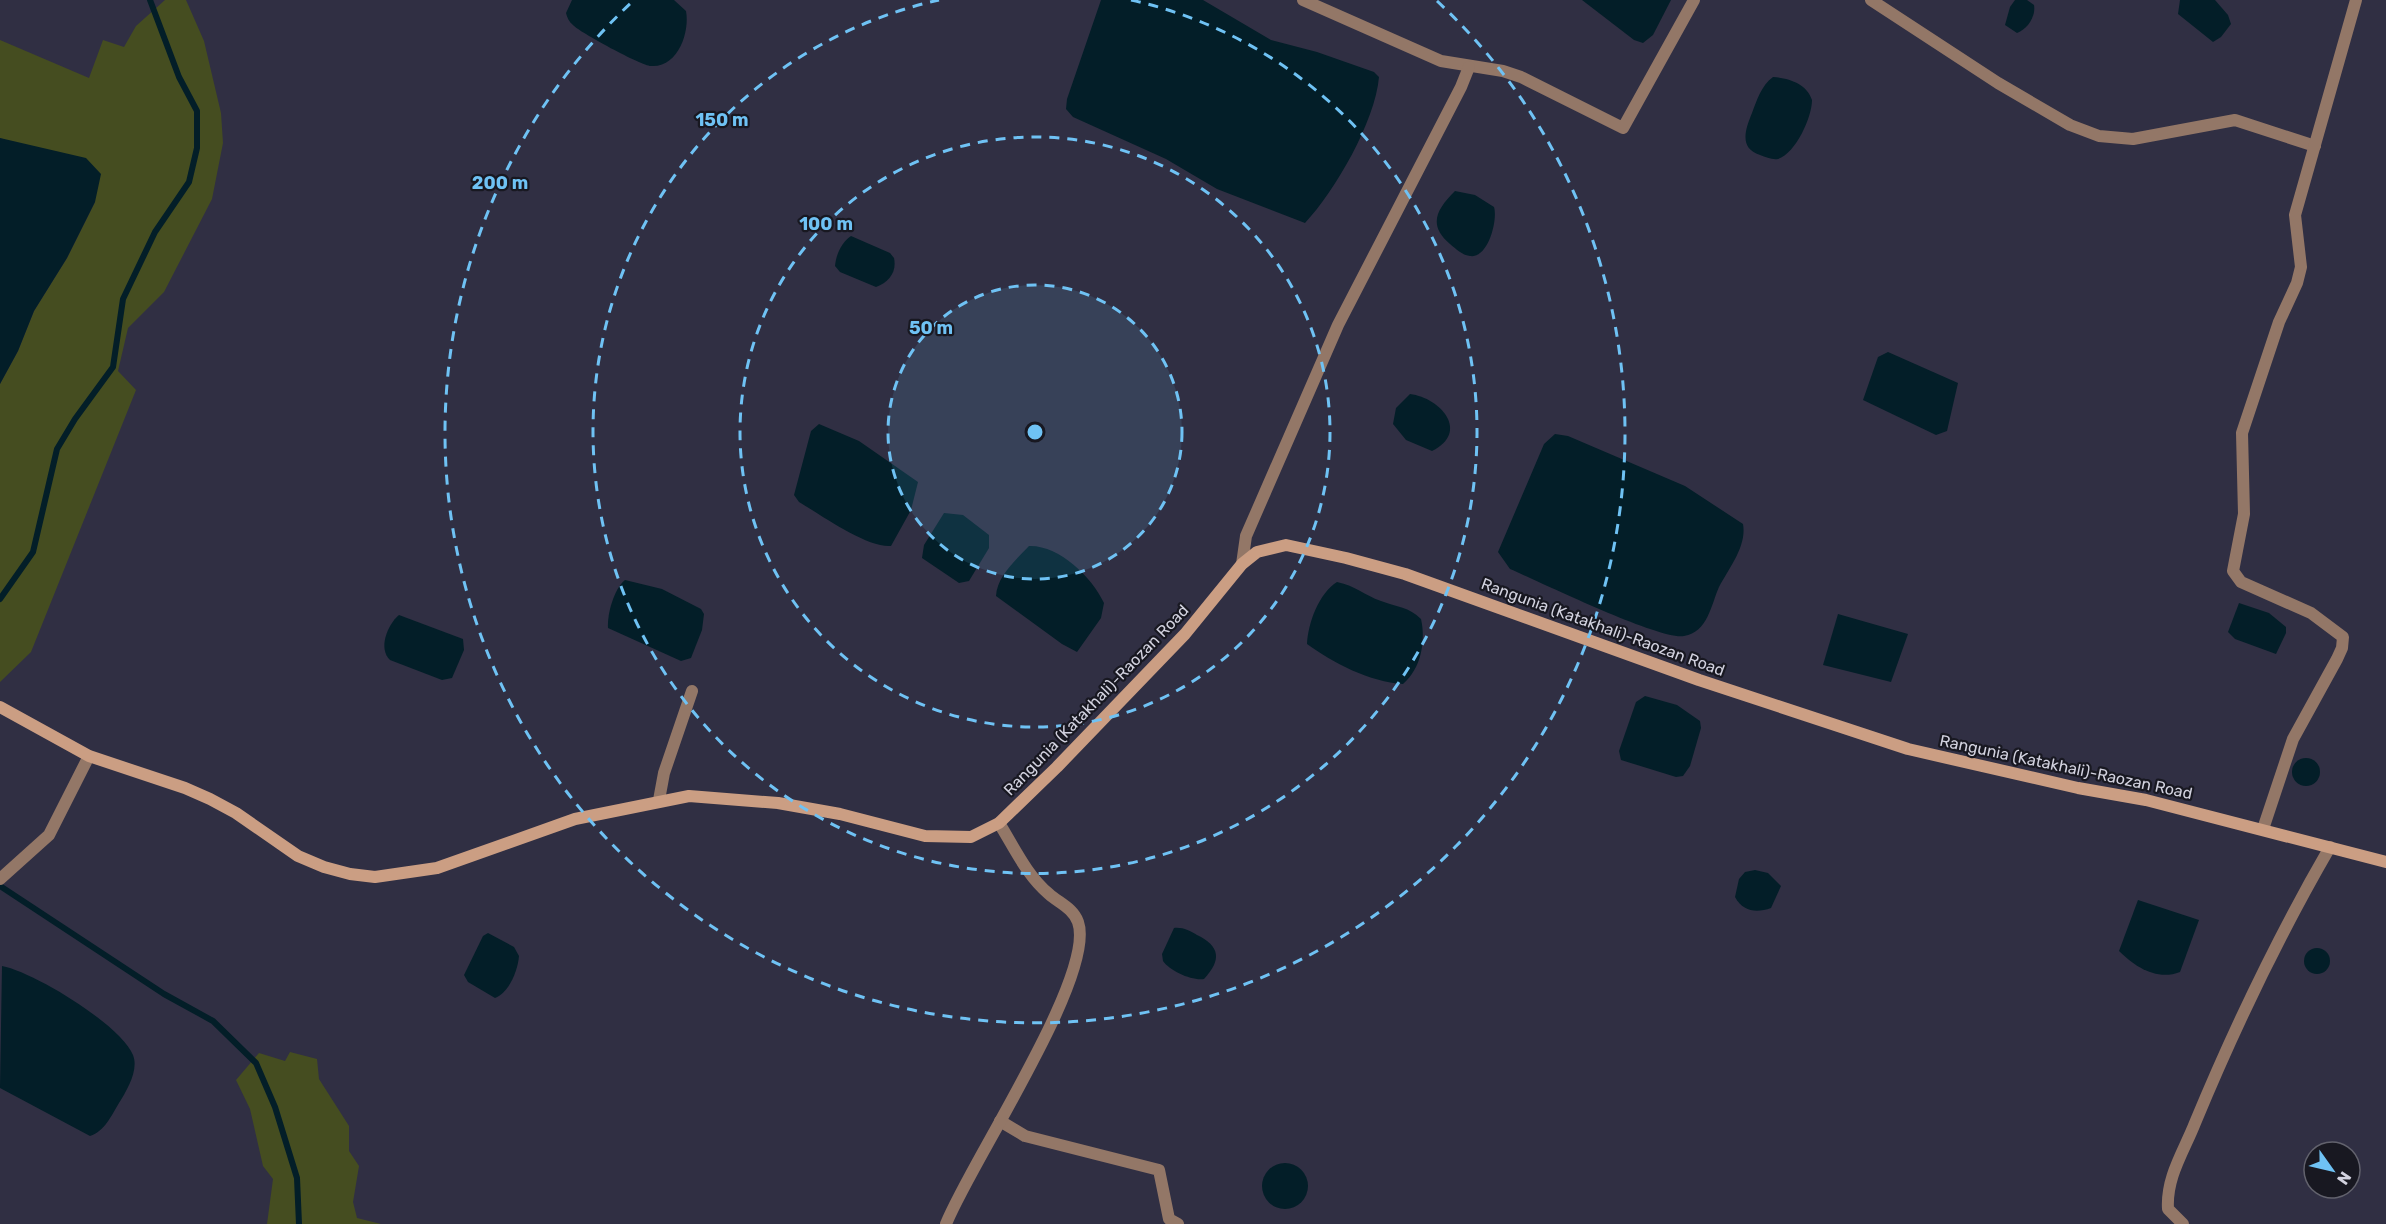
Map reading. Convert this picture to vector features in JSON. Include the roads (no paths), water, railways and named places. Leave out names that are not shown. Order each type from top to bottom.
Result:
[{"type":"main road","name":"Rangunia (Katakhali)-Raozan Road","points":[[0,707],[89,756],[185,788],[210,800],[236,813],[298,856],[324,867],[375,877],[437,868],[565,822],[659,800],[689,796],[778,803],[840,814],[925,836],[953,839],[984,833],[999,823],[1185,634],[1242,564],[1257,552],[1286,545],[1346,558],[1452,590],[1710,684],[1908,749],[2078,788],[2146,800],[2386,862]]},
{"type":"street","points":[[1303,0],[1441,61],[1503,71],[1521,77],[1623,128],[1694,0]]},
{"type":"street","points":[[1870,0],[1998,83],[2070,125],[2099,136],[2133,139],[2235,120],[2314,146]]},
{"type":"street","points":[[2263,829],[2293,739],[2342,648],[2343,637],[2311,613],[2241,582],[2233,571],[2244,514],[2242,433],[2278,322],[2297,283],[2301,267],[2295,215],[2356,0]]},
{"type":"street","points":[[1242,564],[1246,536],[1323,357],[1417,167],[1461,87],[1469,67]]},
{"type":"street","points":[[659,800],[664,773],[692,691]]},
{"type":"street","points":[[2,877],[50,835],[89,756]]},
{"type":"street","points":[[946,1224],[967,1179],[1050,1028],[1079,949],[1081,932],[1071,910],[1041,888],[999,823]]},
{"type":"street","points":[[2183,1224],[2168,1209],[2175,1164],[2306,888],[2330,847]]},
{"type":"street","points":[[1000,1121],[1025,1136],[1159,1170],[1169,1219],[1178,1224]]},
{"type":"water","points":[[572,0],[674,0],[686,11],[684,38],[675,55],[668,61],[660,65],[645,65],[598,41],[572,24],[566,13]]},
{"type":"water","points":[[1101,0],[1203,0],[1271,40],[1317,52],[1374,72],[1379,77],[1370,114],[1352,155],[1329,193],[1305,223],[1217,189],[1166,159],[1073,117],[1066,109],[1067,99]]},
{"type":"water","points":[[1582,0],[1671,0],[1653,35],[1643,43],[1634,40]]},
{"type":"water","points":[[2015,0],[2027,0],[2034,5],[2032,18],[2028,25],[2017,33],[2005,25],[2010,7]]},
{"type":"water","points":[[2180,0],[2215,0],[2228,15],[2231,24],[2221,37],[2213,42],[2178,14]]},
{"type":"water","points":[[1773,77],[1797,83],[1810,94],[1812,100],[1802,134],[1791,150],[1778,159],[1753,152],[1745,138],[1747,126],[1762,89]]},
{"type":"water","points":[[0,138],[86,158],[101,174],[95,202],[67,258],[34,311],[18,351],[0,384]]},
{"type":"water","points":[[1455,191],[1475,195],[1494,207],[1493,229],[1490,238],[1487,245],[1476,255],[1470,256],[1459,252],[1443,237],[1437,224],[1439,211]]},
{"type":"water","points":[[851,236],[890,253],[894,258],[893,272],[885,282],[876,287],[840,272],[835,266],[840,249]]},
{"type":"water","points":[[1888,352],[1958,383],[1947,431],[1936,435],[1863,400],[1878,357]]},
{"type":"water","points":[[1410,394],[1432,402],[1447,417],[1450,426],[1449,435],[1432,451],[1406,440],[1393,424],[1396,408]]},
{"type":"water","points":[[819,424],[859,441],[918,482],[911,510],[891,546],[870,542],[844,530],[799,502],[794,495],[811,431]]},
{"type":"water","points":[[1555,434],[1568,436],[1685,486],[1743,524],[1744,532],[1740,549],[1719,587],[1708,617],[1698,629],[1684,636],[1651,629],[1599,609],[1510,569],[1498,552],[1544,444]]},
{"type":"water","points":[[944,513],[963,515],[989,535],[989,548],[969,581],[959,583],[922,558],[924,545]]},
{"type":"water","points":[[1029,546],[1052,551],[1073,564],[1099,593],[1104,603],[1101,618],[1077,652],[1062,644],[996,596],[1003,575]]},
{"type":"water","points":[[625,580],[662,589],[701,609],[704,614],[702,630],[691,658],[681,661],[608,628],[612,602]]},
{"type":"water","points":[[1337,582],[1407,610],[1421,619],[1423,636],[1421,654],[1414,671],[1403,684],[1378,680],[1352,670],[1307,644],[1316,609],[1325,593]]},
{"type":"water","points":[[2239,603],[2269,613],[2286,627],[2286,633],[2276,654],[2235,639],[2228,632]]},
{"type":"water","points":[[1838,614],[1908,634],[1891,682],[1823,665]]},
{"type":"water","points":[[399,615],[463,639],[464,650],[452,678],[442,680],[390,660],[386,655],[384,644],[391,625]]},
{"type":"water","points":[[1645,696],[1677,705],[1700,721],[1701,728],[1690,766],[1683,776],[1676,777],[1621,760],[1619,751],[1636,702]]},
{"type":"water","points":[[2306,758],[2316,762],[2320,772],[2316,782],[2306,786],[2296,782],[2292,772],[2296,762]]},
{"type":"water","points":[[1755,870],[1768,873],[1781,886],[1771,908],[1751,910],[1742,906],[1735,897],[1739,879],[1745,872]]},
{"type":"water","points":[[2138,900],[2199,920],[2180,972],[2155,974],[2139,967],[2119,951]]},
{"type":"water","points":[[1174,928],[1192,932],[1205,939],[1214,949],[1216,960],[1214,966],[1204,979],[1182,974],[1163,961],[1162,954]]},
{"type":"water","points":[[488,933],[514,947],[519,956],[512,980],[505,991],[495,998],[468,982],[464,975],[483,936]]},
{"type":"water","points":[[2317,948],[2326,952],[2330,961],[2326,970],[2317,974],[2308,970],[2304,961],[2308,952]]},
{"type":"water","points":[[2,966],[34,978],[95,1015],[112,1029],[133,1055],[134,1067],[129,1086],[107,1122],[95,1134],[90,1136],[0,1088]]},
{"type":"water","points":[[1285,1163],[1301,1170],[1308,1186],[1301,1202],[1285,1209],[1269,1202],[1262,1186],[1269,1170]]},
{"type":"waterway","points":[[0,599],[33,552],[57,449],[75,419],[113,367],[123,299],[155,232],[189,182],[197,148],[197,111],[179,77],[150,0]]},
{"type":"waterway","points":[[0,886],[164,994],[213,1021],[256,1063],[275,1107],[297,1178],[299,1224]]}]
